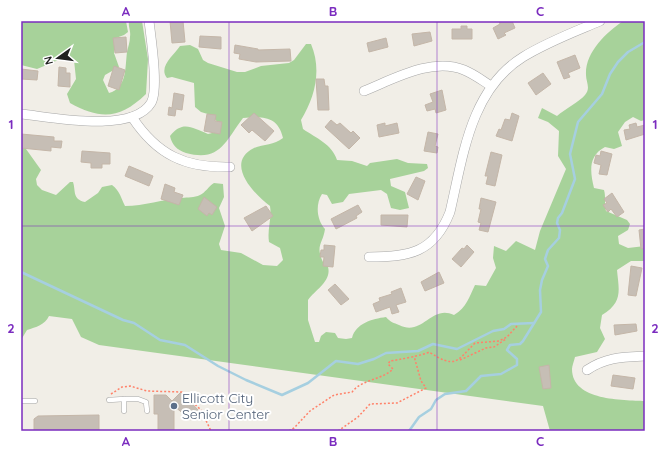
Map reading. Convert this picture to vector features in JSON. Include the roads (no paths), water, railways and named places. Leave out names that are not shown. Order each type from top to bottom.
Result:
[{"type":"street","points":[[21,114],[92,121],[132,117],[146,109],[153,97],[153,60],[149,21]]},
{"type":"street","points":[[369,257],[404,256],[427,246],[437,237],[445,226],[450,212],[472,123],[480,104],[492,86],[508,68],[522,57],[562,37],[600,21]]},
{"type":"street","points":[[364,91],[422,69],[437,66],[450,66],[464,70],[492,86]]},
{"type":"street","points":[[132,117],[142,132],[153,144],[178,159],[201,166],[230,167]]},
{"type":"street","points":[[587,370],[608,359],[645,356]]},
{"type":"lane","points":[[108,398],[143,400],[146,402],[147,411]]},
{"type":"lane","points":[[124,399],[124,411]]},
{"type":"lane","points":[[21,401],[35,401]]},
{"type":"waterway","points":[[409,431],[419,417],[431,409],[436,400],[445,394],[466,391],[481,376],[501,374],[517,365],[517,359],[507,350],[510,345],[520,344],[523,341],[541,312],[540,290],[542,280],[548,266],[545,259],[548,250],[559,238],[560,230],[557,223],[558,218],[562,213],[575,179],[570,154],[578,122],[602,94],[610,74],[618,62],[628,52],[645,42]]},
{"type":"waterway","points":[[21,272],[123,320],[134,323],[160,340],[185,345],[218,366],[282,395],[308,383],[336,361],[358,364],[386,353],[418,351],[433,344],[457,349],[493,331],[504,329],[511,324],[534,323]]},
{"type":"place","name":"Ellicott City Senior Center","points":[[174,406]]}]
